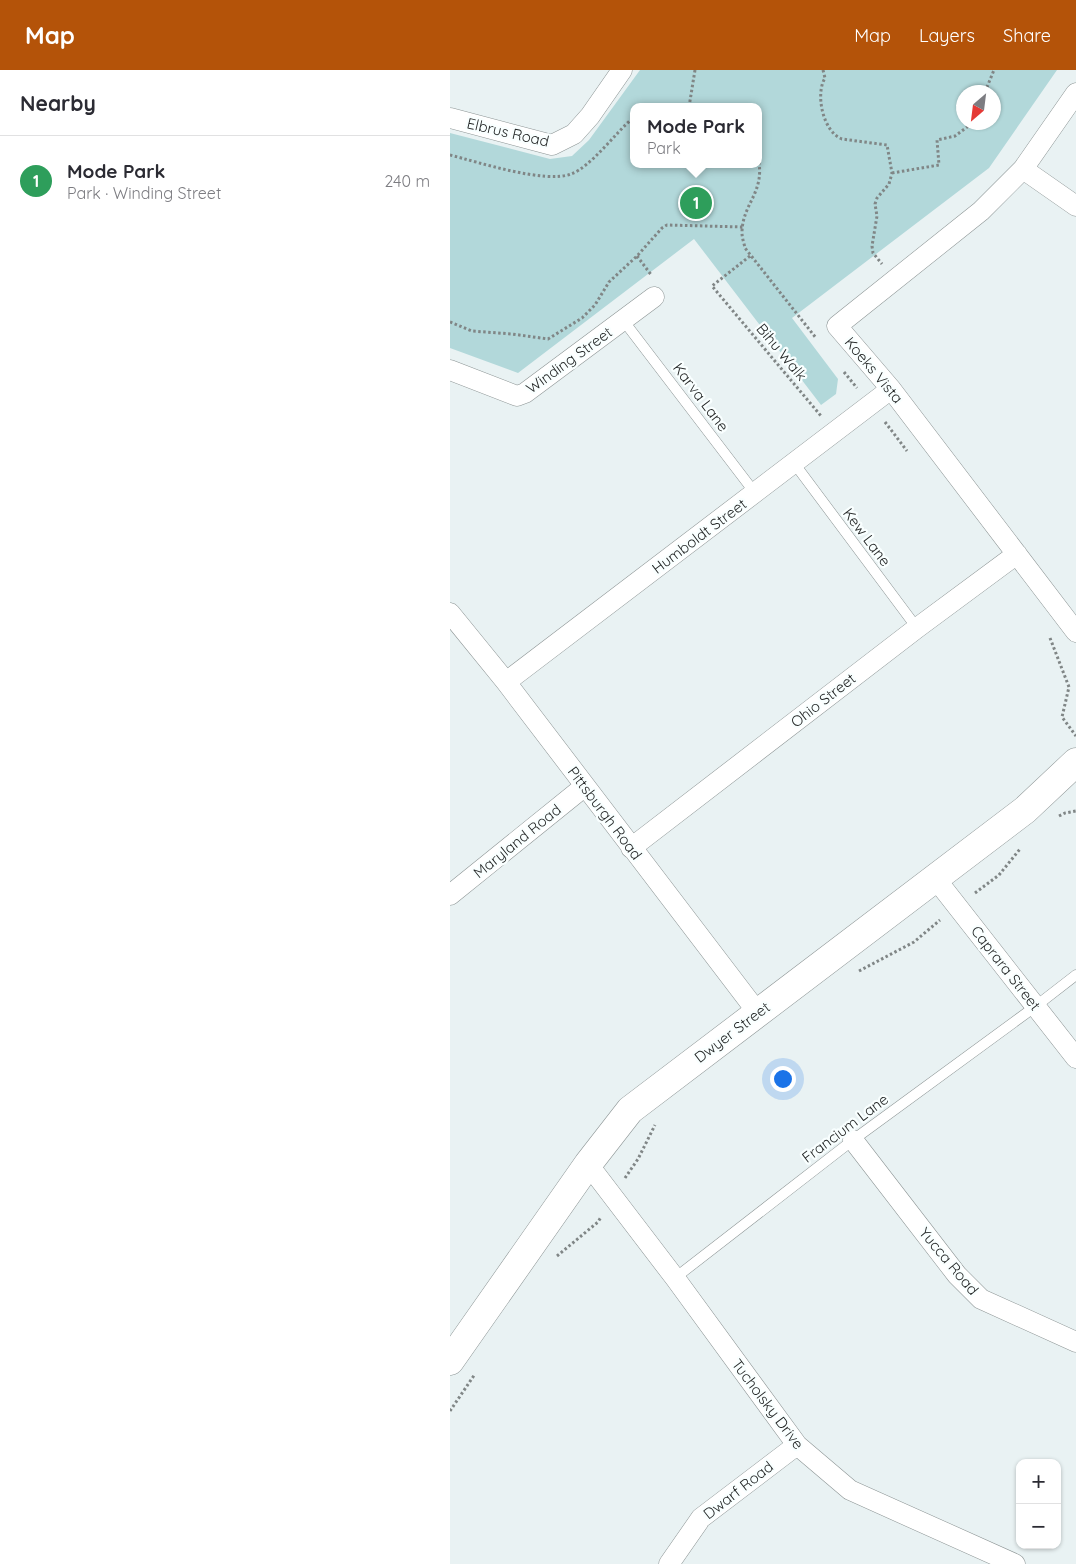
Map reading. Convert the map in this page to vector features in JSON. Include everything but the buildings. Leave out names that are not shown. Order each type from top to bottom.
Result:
[{"type":"street","name":"Elbrus Road","points":[[450,118],[552,145],[574,134],[590,116],[622,70]]},
{"type":"street","name":"Koeks Vista","points":[[1076,93],[1023,170],[981,211],[837,326],[891,389],[1076,632]]},
{"type":"street","points":[[1023,170],[1076,206]]},
{"type":"street","name":"Winding Street","points":[[450,370],[517,396],[525,393],[654,297]]},
{"type":"street","name":"Humboldt Street","points":[[506,682],[891,389]]},
{"type":"street","name":"Ohio Street","points":[[631,848],[917,628],[1017,554]]},
{"type":"street","name":"Pittsburgh Road","points":[[450,613],[506,682],[758,1012]]},
{"type":"street","name":"Dwyer Street","points":[[450,1361],[588,1164],[630,1110],[1025,810],[1076,762]]},
{"type":"street","name":"Maryland Road","points":[[450,895],[584,786]]},
{"type":"street","name":"Caprara Street","points":[[935,878],[1076,1058]]},
{"type":"street","name":"Yucca Road","points":[[853,1140],[957,1275],[981,1299],[1076,1342]]},
{"type":"street","name":"Tucholsky Drive","points":[[588,1164],[675,1278],[797,1445],[850,1490],[989,1559],[1014,1564]]},
{"type":"street","name":"Dwarf Road","points":[[669,1564],[701,1518],[797,1445]]},
{"type":"lane","name":"Karva Lane","points":[[623,320],[755,493]]},
{"type":"lane","name":"Kew Lane","points":[[794,463],[917,628]]},
{"type":"lane","name":"Francium Lane","points":[[675,1278],[853,1140],[1076,975]]},
{"type":"path","points":[[690,103],[695,70]]},
{"type":"path","points":[[823,70],[825,78],[821,105],[831,132],[842,139],[887,145],[892,174],[889,184],[877,198],[877,216],[872,246],[873,253],[894,280]]},
{"type":"path","points":[[988,85],[994,70]]},
{"type":"path","points":[[892,174],[939,165],[937,140],[955,136],[963,130]]},
{"type":"path","points":[[760,168],[758,188],[741,234],[750,256],[821,343]]},
{"type":"path","points":[[450,322],[472,331],[512,334],[548,340],[582,318],[595,305],[609,282],[667,225],[742,227]]},
{"type":"path","name":"Bihu Walk","points":[[750,256],[712,286],[834,432]]},
{"type":"path","points":[[840,366],[870,404]]},
{"type":"path","points":[[1056,818],[1065,813],[1076,811]]},
{"type":"path","points":[[858,972],[914,942],[957,906],[999,875],[1021,847]]},
{"type":"path","points":[[554,1259],[598,1222],[638,1159],[655,1124],[661,1119]]},
{"type":"path","points":[[450,1411],[478,1371]]},
{"type":"shaded area","points":[[640,70],[1057,70],[989,168],[792,318],[838,379],[836,394],[821,405],[694,239],[518,373],[450,348],[450,133],[550,159],[572,156],[589,140]]},
{"type":"place","name":"Mode Park","points":[[696,203]]}]
